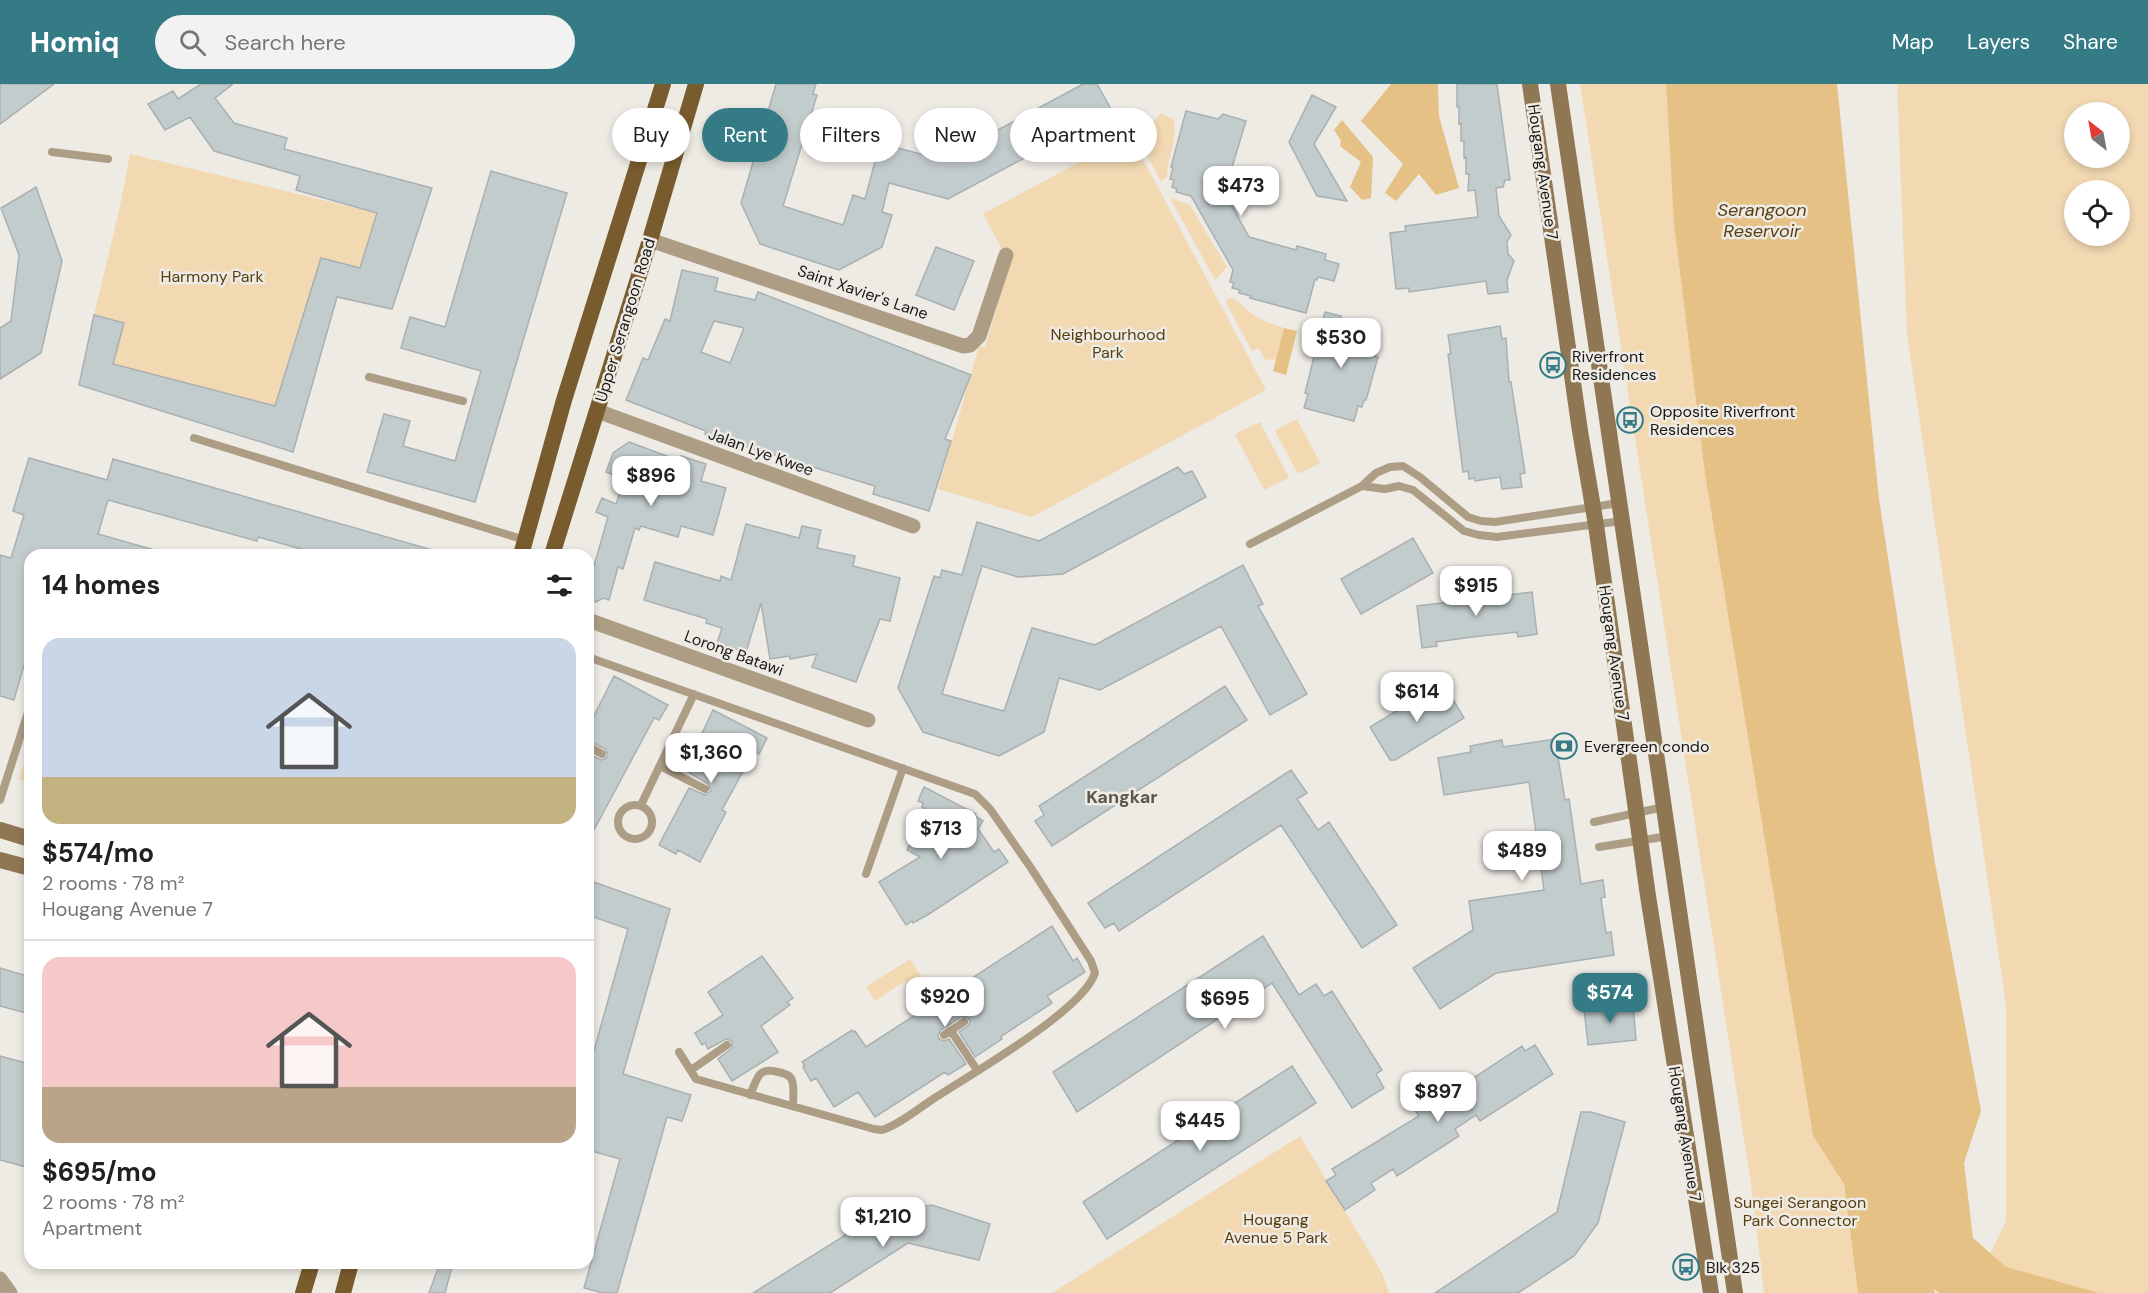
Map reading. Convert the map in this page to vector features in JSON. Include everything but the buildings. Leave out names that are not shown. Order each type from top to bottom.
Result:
[{"type":"main road","points":[[523,548],[564,400],[663,84]]},
{"type":"main road","name":"Upper Serangoon Road","points":[[554,549],[696,84]]},
{"type":"main road","name":"Hougang Avenue 7","points":[[1530,84],[1685,1141],[1711,1293]]},
{"type":"main road","name":"Hougang Avenue 7","points":[[1558,84],[1735,1293]]},
{"type":"main road","points":[[0,830],[24,837]]},
{"type":"main road","points":[[0,860],[24,866]]},
{"type":"main road","points":[[303,1293],[310,1269]]},
{"type":"main road","points":[[343,1293],[349,1269]]},
{"type":"street","name":"Saint Xavier's Lane","points":[[650,240],[963,346],[970,345],[979,336],[1006,255]]},
{"type":"street","name":"Jalan Lye Kwee","points":[[597,411],[913,526]]},
{"type":"street","name":"Lorong Batawi","points":[[594,622],[868,720]]},
{"type":"street","points":[[0,1279],[10,1293]]},
{"type":"lane","points":[[52,152],[108,159]]},
{"type":"lane","points":[[369,377],[463,401]]},
{"type":"lane","points":[[194,438],[523,548]]},
{"type":"lane","points":[[1250,544],[1362,486],[1376,473],[1390,466],[1403,466],[1420,477],[1468,517],[1481,521],[1496,522],[1620,503]]},
{"type":"lane","points":[[1362,486],[1385,489],[1399,486],[1413,490],[1464,531],[1479,535],[1497,537],[1623,521]]},
{"type":"lane","points":[[594,659],[975,794],[984,801],[1031,868],[1091,961],[1095,973],[1092,982],[1054,1018],[978,1070],[882,1130],[874,1130],[696,1079],[679,1052]]},
{"type":"lane","points":[[641,806],[694,694]]},
{"type":"lane","points":[[0,800],[24,725]]},
{"type":"lane","points":[[594,749],[602,754]]},
{"type":"lane","points":[[660,766],[705,789]]},
{"type":"lane","points":[[866,874],[903,768]]},
{"type":"lane","points":[[641,806],[650,813],[653,824],[651,830],[643,838],[631,839],[621,832],[619,817],[625,808],[641,806]]},
{"type":"lane","points":[[1593,822],[1664,807]]},
{"type":"lane","points":[[1599,847],[1669,836]]},
{"type":"lane","points":[[964,1022],[947,1033],[978,1070]]},
{"type":"lane","points":[[691,1070],[728,1045]]},
{"type":"lane","points":[[750,1095],[763,1071],[787,1074],[793,1084],[792,1106]]},
{"type":"green space","name":"Sungei Serangoon Park Connector","points":[[1580,84],[1666,84],[1674,224],[1705,474],[1813,1136],[1844,1184],[1858,1293],[1764,1293],[1751,1184]]},
{"type":"green space","points":[[1897,84],[2148,84],[2148,1293],[1971,1293],[2006,1221],[2006,1005],[1907,335]]},
{"type":"green space","points":[[1161,113],[1173,119],[1175,134],[1167,177],[1161,181],[1151,162],[1157,162],[1157,118]]},
{"type":"green space","name":"Harmony Park","points":[[130,154],[377,213],[360,268],[321,259],[275,406],[113,364],[124,323],[94,315],[120,207]]},
{"type":"green space","name":"Neighbourhood Park","points":[[1080,162],[1144,162],[1266,390],[1032,517],[938,489],[979,346],[985,347],[1010,264],[983,214]]},
{"type":"green space","points":[[1170,198],[1190,205],[1227,267],[1215,280]]},
{"type":"green space","points":[[1227,299],[1237,300],[1258,318],[1284,328],[1276,359],[1265,360],[1259,348],[1252,351],[1226,303]]},
{"type":"green space","points":[[1297,419],[1320,463],[1298,474],[1275,431]]},
{"type":"green space","points":[[1260,422],[1289,478],[1264,490],[1235,434]]},
{"type":"green space","points":[[24,763],[24,781],[19,779]]},
{"type":"green space","points":[[910,959],[921,976],[908,985],[905,981],[875,1001],[866,987]]},
{"type":"green space","name":"Hougang Avenue 5 Park","points":[[1300,1136],[1382,1273],[1389,1293],[1052,1293]]},
{"type":"water","points":[[1391,84],[1438,84],[1439,116],[1459,188],[1436,195],[1419,174],[1396,201],[1385,193],[1403,164],[1361,121]]},
{"type":"water","name":"Serangoon Reservoir","points":[[1666,84],[1837,84],[1879,499],[1935,863],[1981,1111],[1964,1163],[1973,1238],[2006,1267],[2099,1293],[1939,1293],[1934,1289],[1935,1293],[1858,1293],[1844,1184],[1813,1136],[1705,474],[1674,224]]},
{"type":"water","points":[[1342,120],[1373,157],[1371,198],[1362,200],[1350,187],[1361,162],[1340,146],[1341,141],[1334,130]]},
{"type":"water","points":[[1284,328],[1297,331],[1286,375],[1273,371]]},
{"type":"place","name":"Riverfront Residences","points":[[1553,365]]},
{"type":"place","name":"Opposite Riverfront Residences","points":[[1630,420]]},
{"type":"place","name":"Evergreen condo","points":[[1564,746]]},
{"type":"place","name":"Blk 325","points":[[1686,1267]]},
{"type":"district","name":"Kangkar","points":[[1122,797]]}]
